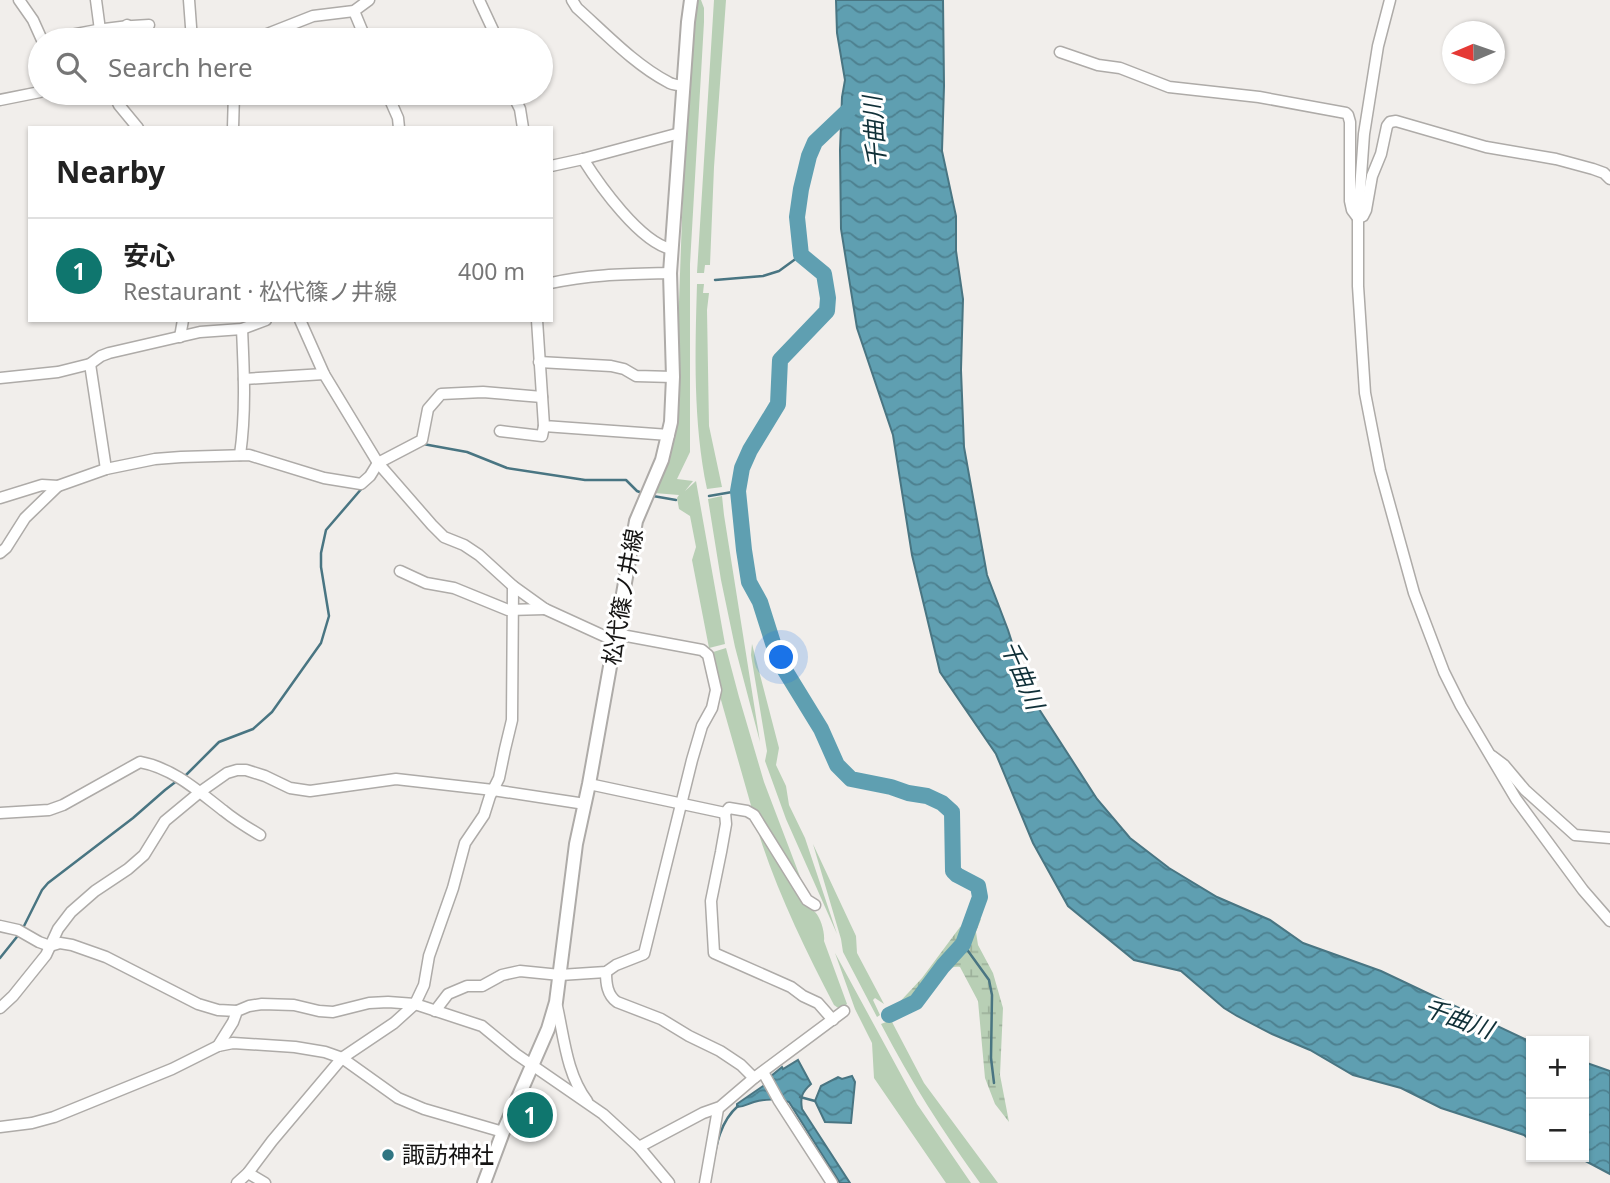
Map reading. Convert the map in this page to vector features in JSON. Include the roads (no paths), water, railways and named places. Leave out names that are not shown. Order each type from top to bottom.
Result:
[{"type":"main road","name":"松代篠ノ井線","points":[[484,1183],[548,1029],[556,1002],[576,844],[636,521],[663,460],[669,435],[673,406],[671,248],[691,0]]},
{"type":"street","points":[[19,0],[37,28]]},
{"type":"street","points":[[96,0],[100,28]]},
{"type":"street","points":[[189,0],[191,28]]},
{"type":"street","points":[[282,28],[313,16],[354,11],[369,0]]},
{"type":"street","points":[[479,0],[491,28]]},
{"type":"street","points":[[572,0],[577,8],[650,71],[670,84],[684,86]]},
{"type":"street","points":[[1390,0],[1378,46],[1364,134],[1358,218],[1360,325],[1365,393],[1380,470],[1408,576],[1455,695],[1516,799],[1583,890],[1610,921]]},
{"type":"street","points":[[354,11],[361,28]]},
{"type":"street","points":[[114,28],[149,25]]},
{"type":"street","points":[[1060,52],[1098,65],[1120,68],[1169,87],[1259,97],[1346,113],[1350,122],[1350,201],[1358,218]]},
{"type":"street","points":[[0,100],[28,94]]},
{"type":"street","points":[[119,105],[136,126]]},
{"type":"street","points":[[233,126],[234,105]]},
{"type":"street","points":[[392,105],[399,126]]},
{"type":"street","points":[[518,105],[523,126]]},
{"type":"street","points":[[1358,218],[1363,216],[1366,210],[1372,176],[1381,154],[1387,126],[1396,121],[1486,147],[1556,159],[1593,169],[1610,178]]},
{"type":"street","points":[[553,166],[680,133]]},
{"type":"street","points":[[583,159],[627,217],[663,247],[671,248]]},
{"type":"street","points":[[553,282],[575,277],[670,273]]},
{"type":"street","points":[[180,337],[183,322]]},
{"type":"street","points":[[0,377],[58,372],[90,364],[101,356],[201,332],[242,329],[261,322]]},
{"type":"street","points":[[301,322],[324,374],[378,463],[444,537],[480,555],[513,586],[545,609],[615,638],[702,650],[708,655],[716,691],[712,708],[702,726],[680,803],[644,954],[606,972],[560,975],[520,971],[502,975],[482,986],[467,986],[448,994],[435,1011]]},
{"type":"street","points":[[500,431],[542,436],[544,426],[537,322]]},
{"type":"street","points":[[240,455],[244,425],[242,329]]},
{"type":"street","points":[[539,362],[611,366],[636,376],[673,377]]},
{"type":"street","points":[[90,364],[106,469]]},
{"type":"street","points":[[244,379],[324,374]]},
{"type":"street","points":[[0,498],[42,485],[58,486],[106,469],[155,459],[181,457],[249,455],[324,478],[361,484],[378,463],[422,439],[428,409],[441,394],[483,392],[542,397]]},
{"type":"street","points":[[544,426],[669,435]]},
{"type":"street","points":[[0,553],[25,518],[58,486]]},
{"type":"street","points":[[400,571],[426,583],[454,588],[513,611],[545,609]]},
{"type":"street","points":[[237,1183],[342,1058],[394,1023],[415,1004],[424,985],[429,956],[453,888],[465,843],[484,815],[499,778],[512,720],[513,586]]},
{"type":"street","points":[[1488,753],[1504,765],[1525,790],[1575,835],[1610,838]]},
{"type":"street","points":[[0,813],[49,810],[63,805],[140,762],[149,763],[182,778],[226,813],[260,835]]},
{"type":"street","points":[[0,1008],[37,965],[71,912],[144,855],[165,821],[227,773],[246,770],[290,788],[310,791],[396,779],[585,804]]},
{"type":"street","points":[[589,784],[725,813]]},
{"type":"street","points":[[815,905],[807,900],[754,815],[729,808],[725,813],[723,843],[711,901],[714,953],[818,1003],[833,1020]]},
{"type":"street","points":[[0,926],[21,931],[50,946],[60,943],[72,945],[106,957],[198,1004],[218,1010],[237,1011],[262,1004],[294,1005],[319,1012],[333,1012],[369,1003],[388,1002],[415,1004],[482,1027],[612,1121],[639,1147],[669,1183]]},
{"type":"street","points":[[606,972],[611,998],[661,1019],[761,1076],[832,1183]]},
{"type":"street","points":[[556,1002],[566,1052],[583,1095],[590,1104]]},
{"type":"street","points":[[218,1046],[237,1011]]},
{"type":"street","points":[[639,1147],[703,1113],[719,1109],[844,1012]]},
{"type":"street","points":[[0,1127],[32,1124],[54,1118],[172,1069],[218,1046],[233,1042],[325,1052],[342,1058],[398,1098],[424,1109],[503,1132]]},
{"type":"street","points":[[705,1183],[719,1109]]},
{"type":"street","points":[[248,1172],[265,1183]]},
{"type":"water","name":"千曲川","points":[[836,0],[943,0],[942,151],[956,216],[956,251],[963,299],[961,370],[964,447],[987,575],[1028,692],[1097,799],[1130,838],[1169,868],[1217,897],[1270,920],[1303,943],[1381,971],[1526,1040],[1526,1137],[1441,1108],[1401,1088],[1353,1075],[1310,1050],[1237,1016],[1181,971],[1134,960],[1068,906],[1033,843],[996,754],[940,672],[912,555],[893,435],[857,328],[841,229],[840,150],[845,80],[837,33]]},
{"type":"water","points":[[798,1060],[811,1084],[802,1095],[802,1109],[850,1183],[840,1183],[789,1102],[762,1100],[737,1107],[737,1104],[766,1084],[782,1067],[783,1069]]},
{"type":"water","points":[[1589,1064],[1610,1071],[1610,1174],[1587,1162]]},
{"type":"water","points":[[852,1076],[855,1082],[851,1123],[825,1122],[815,1101],[821,1086],[838,1077],[842,1079]]},
{"type":"waterway","name":"千曲川","points":[[856,103],[815,142],[801,189],[797,217],[801,255],[824,274],[827,311],[780,360],[778,404],[750,450],[742,468],[738,491],[749,582],[760,602],[778,659],[821,729],[837,765],[851,779],[927,796],[942,803],[952,812],[953,871],[978,886],[980,897],[963,944],[916,1002],[889,1015]]},
{"type":"waterway","points":[[715,280],[763,276],[779,271],[801,255]]},
{"type":"waterway","points":[[423,444],[467,452],[507,468],[585,480],[626,480],[642,493]]},
{"type":"waterway","points":[[184,777],[219,742],[253,729],[272,712],[321,643],[329,616],[321,567],[326,530],[363,487]]},
{"type":"waterway","points":[[709,496],[738,491]]},
{"type":"waterway","points":[[653,496],[676,500]]},
{"type":"waterway","points":[[23,928],[48,883],[178,780]]},
{"type":"waterway","points":[[0,958],[20,933]]},
{"type":"waterway","points":[[963,944],[989,980],[992,995],[991,1058],[994,1083]]},
{"type":"waterway","points":[[800,1097],[815,1101]]},
{"type":"waterway","points":[[710,1180],[721,1130],[738,1106]]},
{"type":"place","name":"安心","points":[[530,1115]]},
{"type":"place","name":"諏訪神社","points":[[388,1155]]}]
